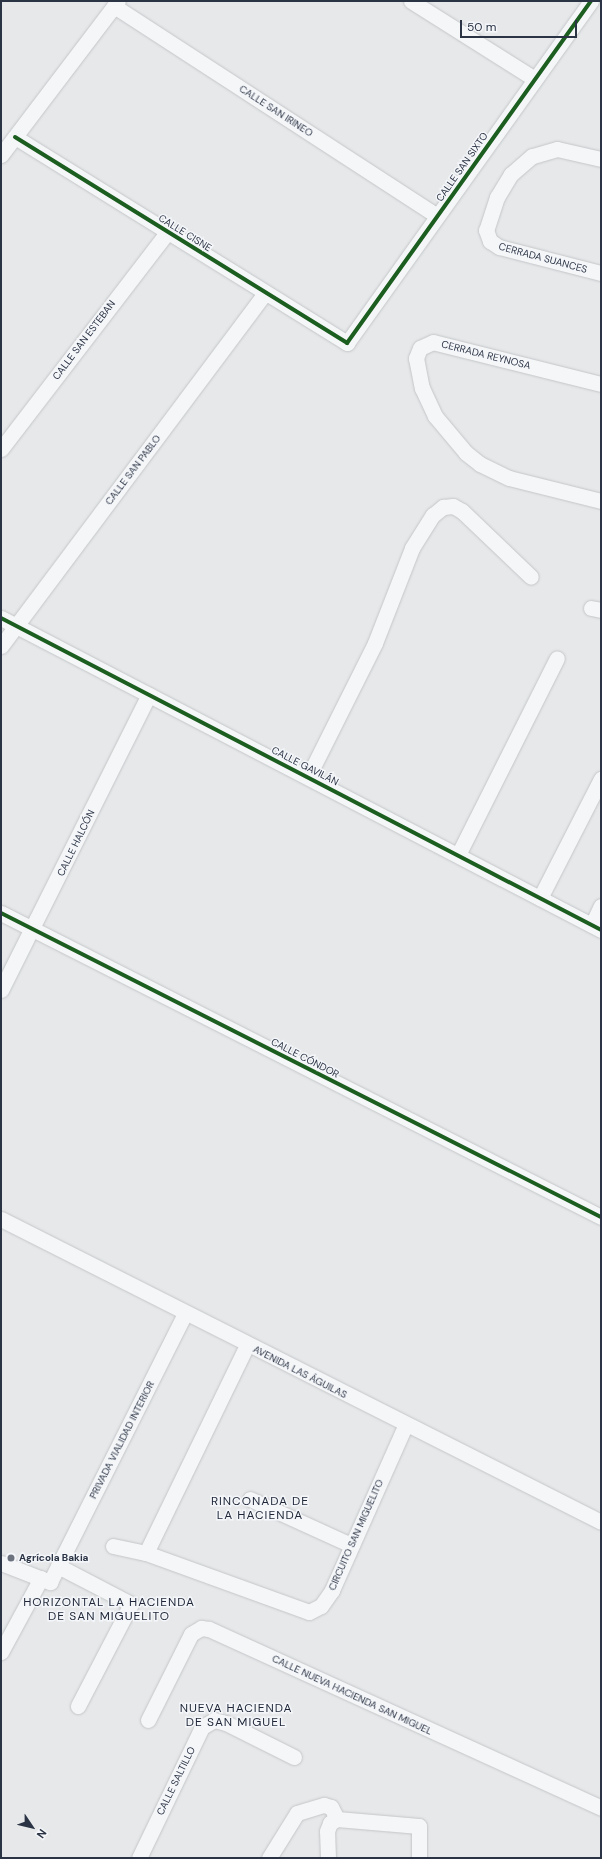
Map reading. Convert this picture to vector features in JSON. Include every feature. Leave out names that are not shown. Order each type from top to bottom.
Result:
[{"type":"street","points":[[411,1],[535,79]]},
{"type":"street","name":"CALLE SAN SIXTO","points":[[347,343],[535,79],[585,3]]},
{"type":"street","points":[[1,155],[116,4]]},
{"type":"street","name":"CALLE SAN IRINEO","points":[[116,4],[437,216]]},
{"type":"street","name":"CALLE CISNE","points":[[15,137],[347,343]]},
{"type":"street","name":"CERRADA SUANCES","points":[[601,159],[558,149],[532,156],[511,174],[497,197],[486,230],[490,241],[499,248],[601,273]]},
{"type":"street","name":"CALLE SAN ESTEBAN","points":[[1,449],[168,231]]},
{"type":"street","name":"CALLE SAN PABLO","points":[[1,646],[265,293]]},
{"type":"street","name":"CERRADA REYNOSA","points":[[601,384],[433,342],[420,348],[416,358],[422,388],[435,416],[462,448],[480,464],[509,478],[601,501]]},
{"type":"street","points":[[308,777],[375,643],[412,548],[433,515],[443,507],[453,506],[462,511],[531,578]]},
{"type":"street","name":"CALLE GAVILÁN","points":[[1,618],[596,927]]},
{"type":"street","points":[[458,855],[557,658]]},
{"type":"street","name":"CALLE HALCÓN","points":[[1,990],[34,930],[149,695]]},
{"type":"street","points":[[540,898],[601,779]]},
{"type":"street","points":[[596,927],[601,906]]},
{"type":"street","name":"CALLE CÓNDOR","points":[[1,913],[601,1217]]},
{"type":"street","name":"AVENIDA LAS ÁGUILAS","points":[[1,1219],[405,1426],[601,1522]]},
{"type":"street","name":"PRIVADA VIALIDAD INTERIOR","points":[[41,1578],[50,1582],[185,1314]]},
{"type":"street","points":[[146,1554],[247,1345]]},
{"type":"street","name":"CIRCUITO SAN MIGUELITO","points":[[113,1546],[146,1554],[309,1612],[321,1606],[332,1590],[405,1426]]},
{"type":"street","points":[[250,1499],[351,1545]]},
{"type":"street","points":[[1,1563],[41,1578],[1,1652]]},
{"type":"street","points":[[58,1566],[131,1604],[78,1706]]},
{"type":"street","name":"CALLE NUEVA HACIENDA SAN MIGUEL","points":[[148,1720],[191,1634],[201,1628],[209,1629],[601,1808]]},
{"type":"street","name":"CALLE SALTILLO","points":[[141,1857],[202,1727],[214,1720],[226,1723],[294,1757]]},
{"type":"street","points":[[269,1858],[297,1813],[324,1805],[331,1807],[337,1819]]},
{"type":"street","points":[[328,1858],[327,1831],[330,1822],[337,1819],[419,1826],[419,1858]]},
{"type":"cycle path","points":[[15,137],[347,343],[591,1]]},
{"type":"cycle path","points":[[1,618],[601,930]]},
{"type":"cycle path","points":[[1,913],[601,1217]]},
{"type":"place","name":"Agrícola Bakia","points":[[11,1558]]},
{"type":"district","name":"RINCONADA DE LA HACIENDA","points":[[260,1509]]},
{"type":"district","name":"HORIZONTAL LA HACIENDA DE SAN MIGUELITO","points":[[109,1610]]},
{"type":"district","name":"NUEVA HACIENDA DE SAN MIGUEL","points":[[236,1716]]}]
